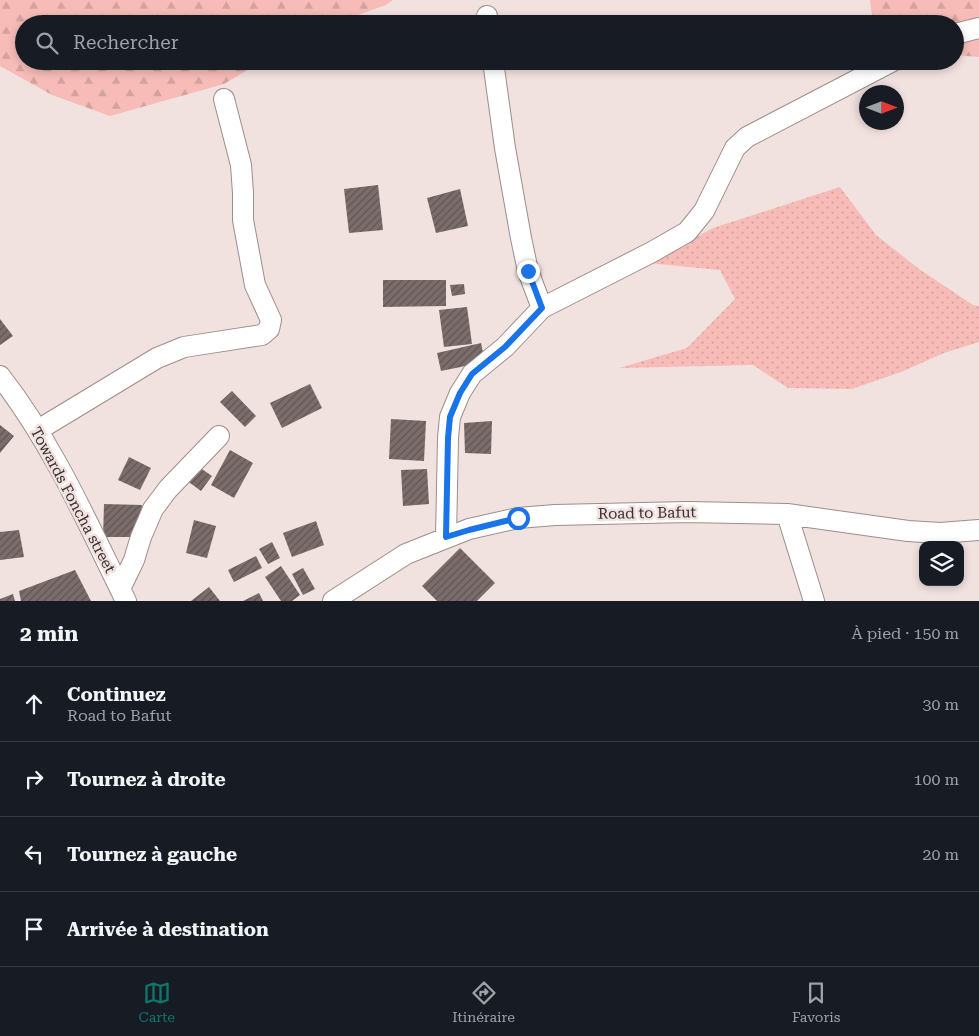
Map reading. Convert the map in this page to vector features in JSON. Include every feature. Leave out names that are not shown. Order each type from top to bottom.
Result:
[{"type":"street","points":[[964,32],[979,28]]},
{"type":"street","points":[[494,70],[505,148],[528,271],[542,308]]},
{"type":"street","points":[[446,537],[450,417],[460,393],[472,374],[505,347],[542,308],[687,232],[704,211],[735,148],[747,137],[876,70]]},
{"type":"street","points":[[38,430],[156,358],[184,347],[262,335],[269,329],[271,320],[254,285],[243,220],[244,193],[241,165],[224,99]]},
{"type":"street","name":"Towards Foncha street","points":[[0,376],[38,430],[67,481],[123,595]]},
{"type":"street","points":[[123,595],[141,537],[153,509],[168,489],[219,436]]},
{"type":"street","name":"Road to Bafut","points":[[333,601],[406,554],[446,537],[518,518],[555,515],[688,512],[787,514],[908,531],[940,533],[979,530]]},
{"type":"street","points":[[787,514],[814,601]]},
{"type":"green space","points":[[0,0],[393,0],[386,5],[358,15],[15,15],[15,70],[248,70],[224,84],[110,116],[52,95],[0,66]]},
{"type":"green space","points":[[870,0],[979,0],[979,57],[964,56],[964,15],[872,15]]},
{"type":"green space","points":[[840,187],[876,235],[919,269],[973,305],[979,306],[979,342],[944,353],[901,372],[852,389],[788,388],[753,365],[619,368],[687,348],[735,299],[720,270],[648,263],[713,228]]},
{"type":"building","points":[[378,185],[383,230],[349,233],[344,189]]},
{"type":"building","points":[[460,189],[468,226],[436,233],[427,198]]},
{"type":"building","points":[[383,280],[446,280],[446,306],[383,307]]},
{"type":"building","points":[[464,284],[465,294],[452,296],[450,285]]},
{"type":"building","points":[[467,307],[472,344],[444,347],[439,310]]},
{"type":"building","points":[[0,319],[13,336],[0,345]]},
{"type":"building","points":[[481,343],[485,362],[441,371],[437,353]]},
{"type":"building","points":[[310,384],[322,408],[282,428],[270,403]]},
{"type":"building","points":[[232,391],[256,416],[245,427],[220,402]]},
{"type":"building","points":[[391,419],[426,421],[424,461],[389,459]]},
{"type":"building","points":[[492,421],[491,454],[465,453],[464,423]]},
{"type":"building","points":[[0,425],[14,436],[0,453]]},
{"type":"building","points":[[230,450],[253,463],[234,498],[211,485]]},
{"type":"building","points":[[129,457],[151,468],[140,490],[118,480]]},
{"type":"building","points":[[196,465],[212,476],[201,491],[186,480]]},
{"type":"building","points":[[427,469],[429,504],[403,506],[401,470]]},
{"type":"building","points":[[104,504],[142,505],[141,537],[103,537]]},
{"type":"building","points":[[194,520],[216,526],[207,558],[186,553]]},
{"type":"building","points":[[316,521],[324,545],[292,557],[283,533]]},
{"type":"building","points":[[19,530],[24,557],[0,560],[0,532]]},
{"type":"building","points":[[272,542],[280,558],[268,564],[259,549]]},
{"type":"building","points":[[460,548],[495,583],[477,601],[437,601],[422,586]]},
{"type":"building","points":[[256,556],[262,568],[234,582],[228,570]]},
{"type":"building","points":[[281,566],[300,595],[292,601],[281,601],[265,577]]},
{"type":"building","points":[[303,568],[315,589],[303,595],[292,574]]},
{"type":"building","points":[[75,570],[91,601],[21,601],[19,591]]},
{"type":"building","points":[[209,587],[220,601],[191,601]]},
{"type":"building","points":[[259,593],[263,601],[243,601]]},
{"type":"building","points":[[13,594],[15,601],[0,601],[0,599]]},
{"type":"route","points":[[518,518],[446,537],[450,417],[460,393],[472,374],[505,347],[542,308],[528,271]]}]
